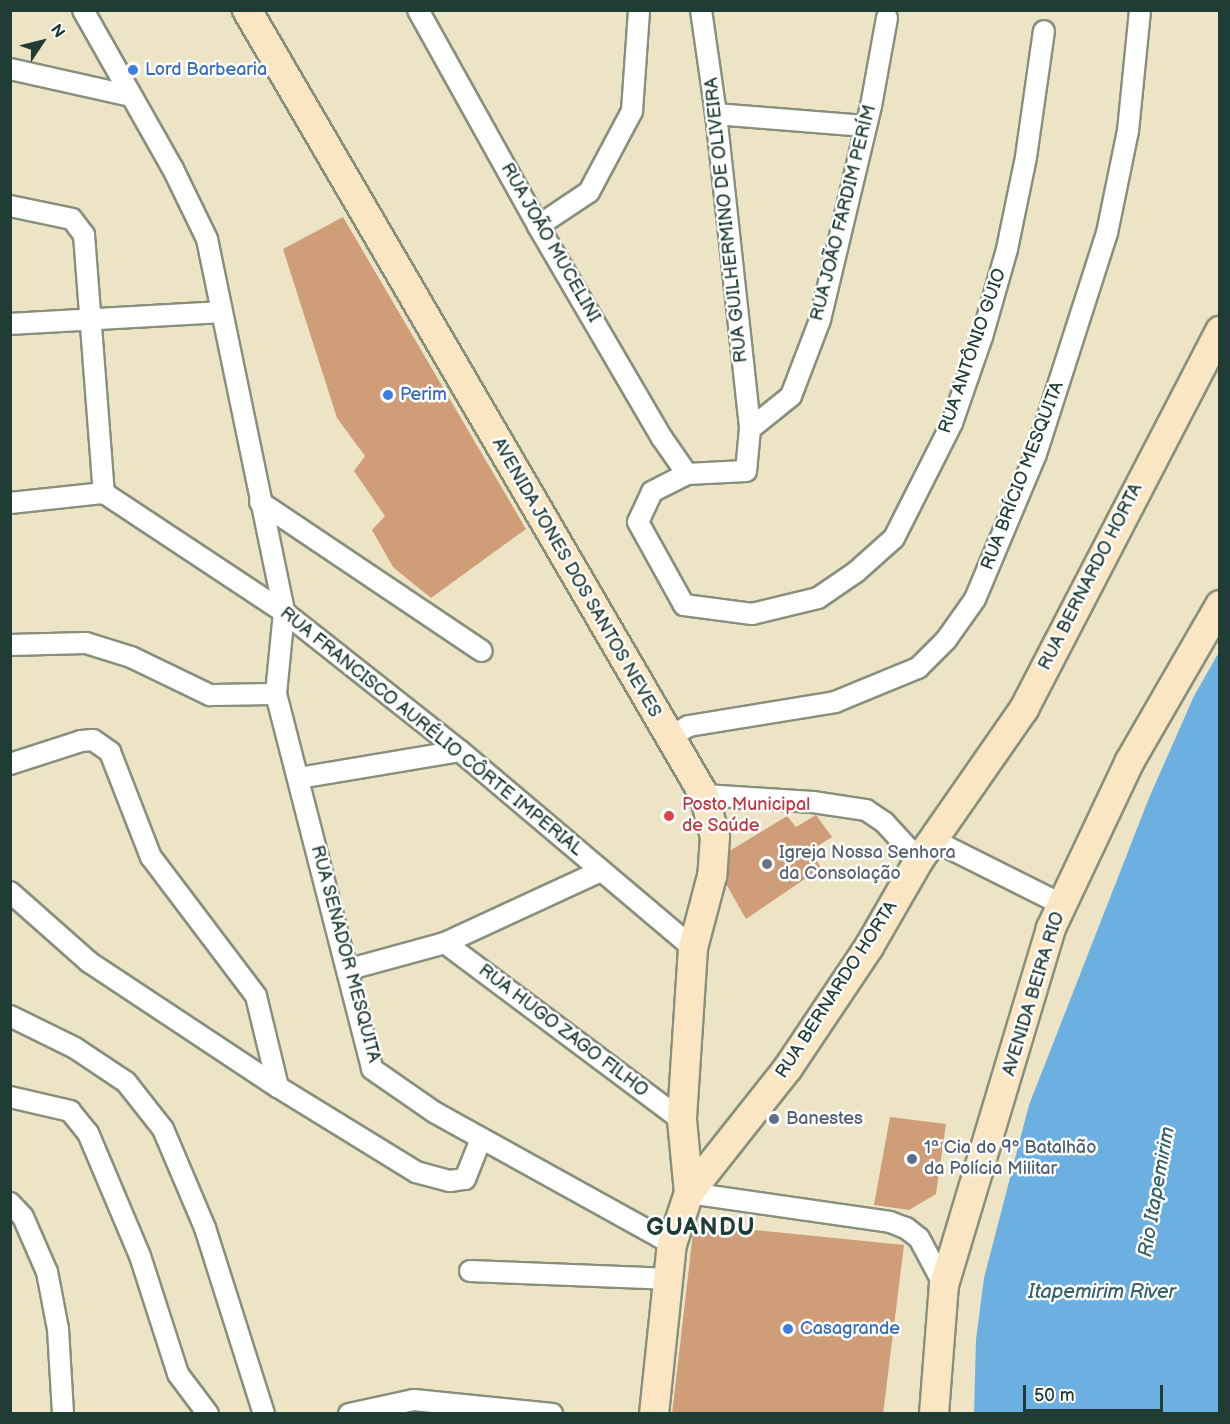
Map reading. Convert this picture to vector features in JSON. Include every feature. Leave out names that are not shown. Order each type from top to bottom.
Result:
[{"type":"main road","name":"AVENIDA JONES DOS SANTOS NEVES","points":[[247,10],[668,738],[704,795],[715,837],[712,876],[693,948],[682,1120],[689,1193]]},
{"type":"main road","name":"RUA BERNARDO HORTA","points":[[654,1413],[666,1279],[672,1244],[689,1193],[788,1068],[869,946],[926,850],[1024,708],[1220,331]]},
{"type":"main road","name":"AVENIDA BEIRA RIO","points":[[934,1413],[944,1285],[1061,904],[1130,761],[1220,605]]},
{"type":"street","name":"RUA SENADOR MESQUITA","points":[[82,10],[131,96],[207,239],[284,612],[276,694],[350,969],[372,1069],[481,1139],[672,1244]]},
{"type":"street","name":"RUA JOÃO MUCELINI","points":[[418,10],[538,226],[662,438],[687,474]]},
{"type":"street","points":[[538,226],[589,192],[632,111],[639,10]]},
{"type":"street","name":"RUA GUILHERMINO DE OLIVEIRA","points":[[701,10],[716,114],[750,429]]},
{"type":"street","name":"RUA BRÍCIO MESQUITA","points":[[668,738],[689,726],[835,702],[918,668],[946,640],[975,599],[1036,454],[1107,233],[1128,131],[1140,10]]},
{"type":"street","name":"RUA JOÃO FARDIM PERÍM","points":[[750,429],[791,396],[820,320],[888,18]]},
{"type":"street","name":"RUA ANTÔNIO GUIO","points":[[687,474],[652,492],[638,522],[684,605],[752,614],[818,598],[856,572],[894,538],[952,423],[982,337],[1007,249],[1026,157],[1044,31]]},
{"type":"street","points":[[10,69],[131,96]]},
{"type":"street","points":[[716,114],[865,126]]},
{"type":"street","points":[[10,206],[72,219],[84,235],[104,493],[10,503]]},
{"type":"street","points":[[10,324],[222,312]]},
{"type":"street","points":[[687,474],[746,471],[750,429]]},
{"type":"street","name":"RUA FRANCISCO AURÉLIO CÔRTE IMPERIAL","points":[[104,493],[284,612],[460,751],[693,948]]},
{"type":"street","points":[[260,502],[482,651]]},
{"type":"street","points":[[10,645],[86,643],[131,657],[210,694],[276,694]]},
{"type":"street","points":[[10,764],[81,741],[93,740],[110,752],[151,856],[256,996],[278,1087]]},
{"type":"street","points":[[299,778],[460,751]]},
{"type":"street","points":[[704,795],[822,802],[866,810],[926,850],[1061,904]]},
{"type":"street","points":[[350,969],[444,943],[601,871]]},
{"type":"street","points":[[10,892],[89,962],[278,1087],[416,1172],[450,1181],[465,1179],[470,1173],[481,1139]]},
{"type":"street","name":"RUA HUGO ZAGO FILHO","points":[[444,943],[682,1120]]},
{"type":"street","points":[[10,1016],[75,1047],[126,1082],[163,1129],[206,1228],[264,1413]]},
{"type":"street","points":[[10,1097],[70,1111],[88,1133],[103,1161],[140,1256],[178,1374],[208,1413]]},
{"type":"street","points":[[689,1193],[890,1222],[906,1228],[919,1238],[944,1285]]},
{"type":"street","points":[[10,1203],[23,1217],[47,1272],[58,1329],[63,1413]]},
{"type":"street","points":[[470,1271],[666,1279]]},
{"type":"street","points":[[349,1413],[414,1400],[552,1413]]},
{"type":"water","name":"Itapemirim River","points":[[1219,652],[1219,1413],[974,1413],[976,1340],[984,1278],[1029,1105],[1149,798],[1194,696]]},
{"type":"building","name":"Perim","points":[[343,217],[526,529],[431,598],[393,567],[372,530],[385,516],[354,471],[365,456],[337,418],[283,249]]},
{"type":"building","name":"Igreja Nossa Senhora da Consolação","points":[[816,815],[832,837],[811,850],[821,868],[746,919],[713,861],[787,816],[796,827]]},
{"type":"building","name":"1ª Cia do 9º Batalhão da Polícia Militar","points":[[890,1117],[946,1124],[936,1194],[909,1210],[874,1205]]},
{"type":"building","name":"Casagrande","points":[[694,1224],[904,1245],[883,1414],[672,1414]]},
{"type":"place","name":"Lord Barbearia","points":[[133,70]]},
{"type":"place","name":"Perim","points":[[388,395]]},
{"type":"place","name":"Posto Municipal de Saúde","points":[[669,816]]},
{"type":"place","name":"Igreja Nossa Senhora da Consolação","points":[[767,864]]},
{"type":"place","name":"Banestes","points":[[774,1119]]},
{"type":"place","name":"1ª Cia do 9º Batalhão da Polícia Militar","points":[[912,1159]]},
{"type":"place","name":"Casagrande","points":[[788,1329]]},
{"type":"district","name":"GUANDU","points":[[701,1228]]},
{"type":"water label","name":"Rio Itapemirim","points":[[1157,1192]]}]
